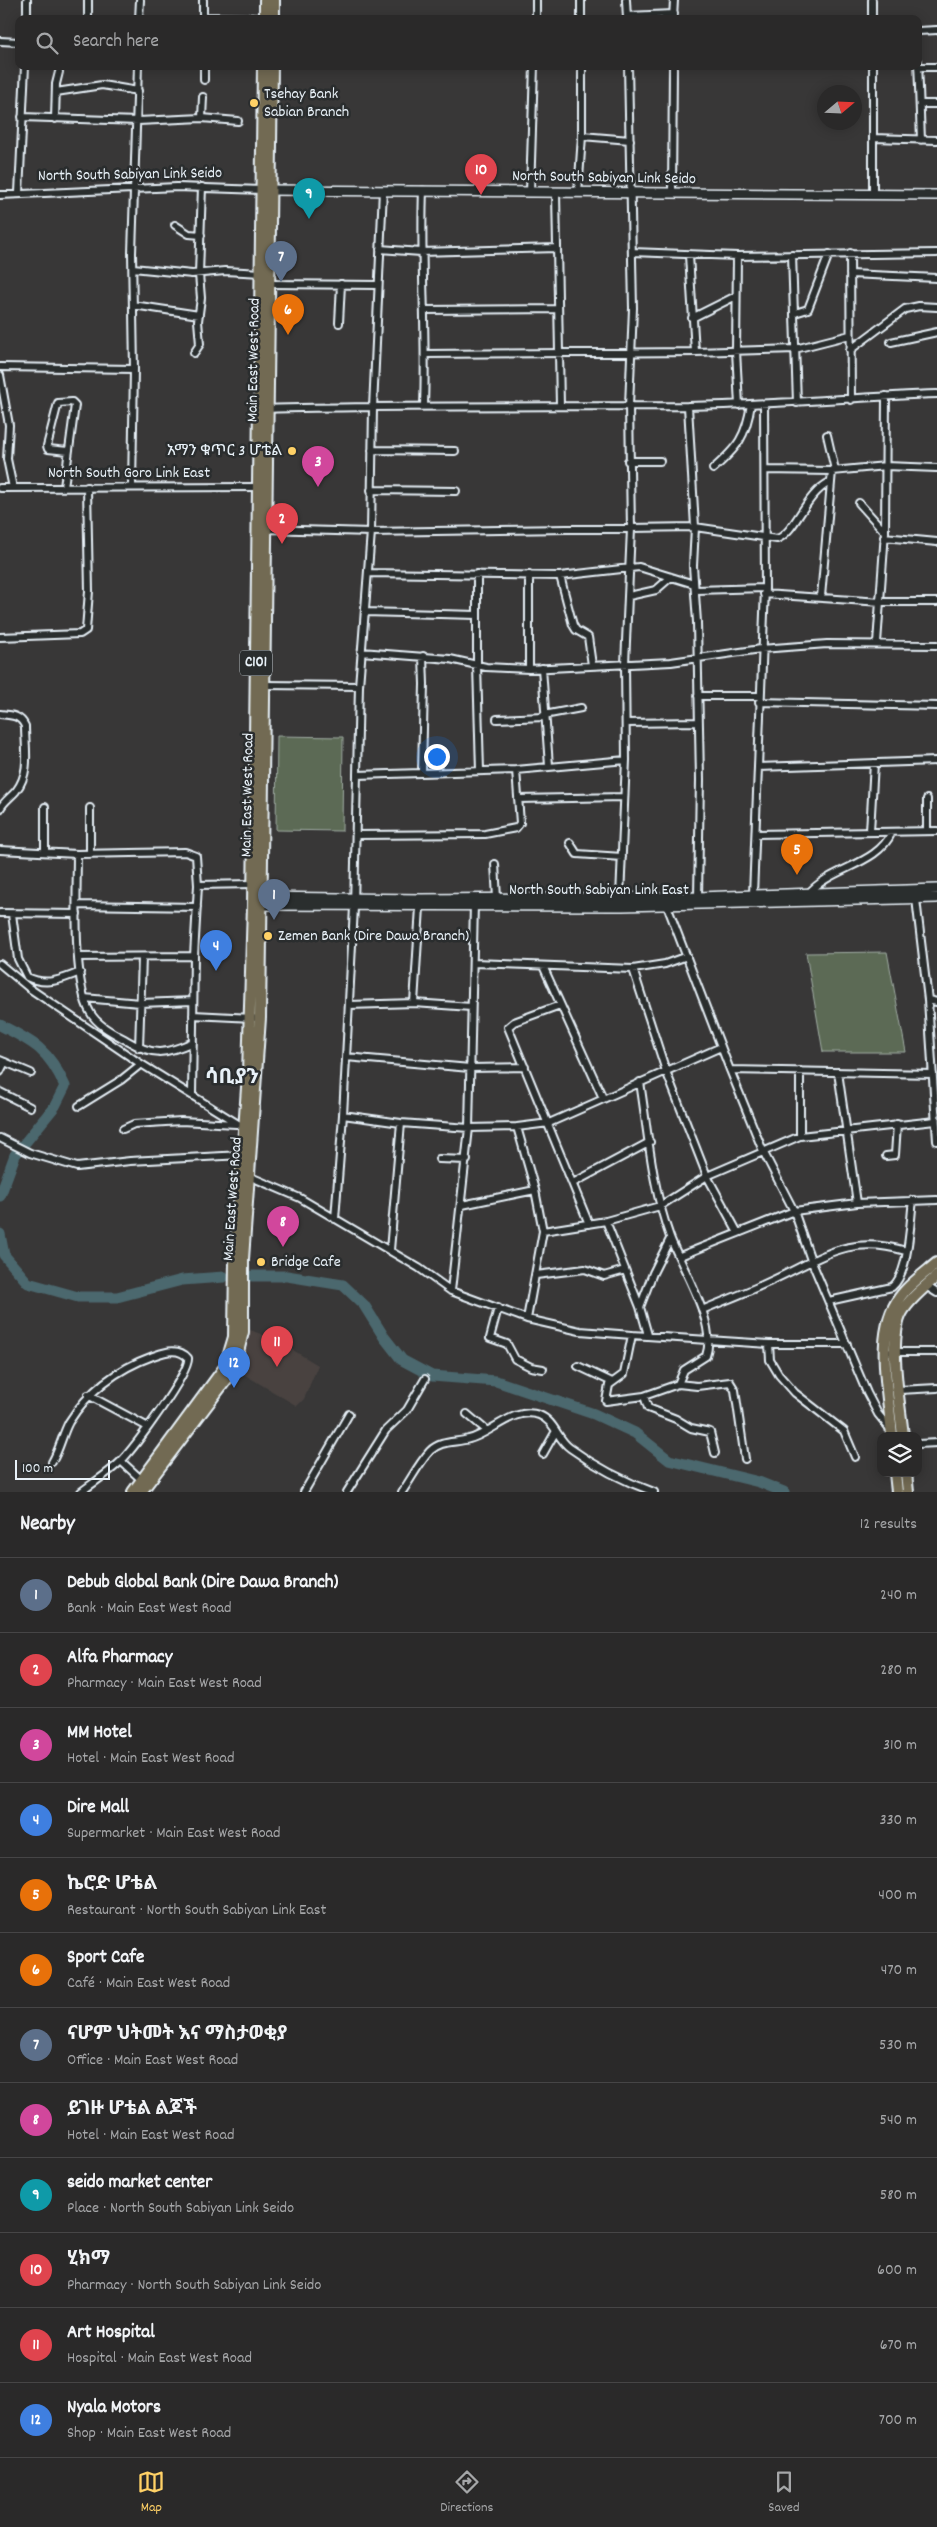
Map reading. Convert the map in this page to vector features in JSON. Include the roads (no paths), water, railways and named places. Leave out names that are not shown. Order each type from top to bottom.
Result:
[{"type":"main road","points":[[265,0],[265,15]]},
{"type":"main road","points":[[274,0],[274,15]]},
{"type":"main road","name":"Main East West Road","points":[[263,70],[270,284],[266,301]]},
{"type":"main road","name":"Main East West Road","points":[[132,1492],[143,1485],[236,1360],[242,1343],[239,1317],[239,1259],[255,1018],[266,301],[262,273],[272,70]]},
{"type":"main road","name":"North South Sabiyan Link Seido","points":[[266,190],[937,195]]},
{"type":"main road","name":"Main East West Road","points":[[260,672],[264,684],[260,715]]},
{"type":"main road","name":"Main East West Road","points":[[257,857],[252,884],[257,901]]},
{"type":"main road","name":"North South Sabiyan Link East","points":[[257,901],[354,903],[474,902],[622,906],[698,897],[753,895],[780,898],[808,894],[937,889]]},
{"type":"main road","name":"North South Sabiyan Link East","points":[[354,903],[420,907],[497,898],[620,897],[665,900],[937,898]]},
{"type":"main road","name":"Main East West Road","points":[[245,1174],[240,1126],[255,1018]]},
{"type":"main road","points":[[900,1432],[886,1325],[901,1295],[937,1263]]},
{"type":"main road","points":[[900,1432],[899,1390],[890,1352],[901,1314],[907,1304],[937,1276]]},
{"type":"main road","points":[[895,1477],[897,1492]]},
{"type":"main road","points":[[906,1477],[908,1492]]},
{"type":"street","points":[[27,0],[27,15]]},
{"type":"street","points":[[88,0],[88,15]]},
{"type":"street","points":[[139,15],[140,0]]},
{"type":"street","points":[[203,15],[204,0]]},
{"type":"street","points":[[536,0],[536,15]]},
{"type":"street","points":[[580,0],[581,15]]},
{"type":"street","points":[[626,0],[627,15]]},
{"type":"street","points":[[674,0],[674,15]]},
{"type":"street","points":[[872,0],[872,15]]},
{"type":"street","points":[[922,30],[937,30]]},
{"type":"street","points":[[0,41],[15,42]]},
{"type":"street","points":[[922,65],[937,67]]},
{"type":"street","points":[[19,193],[25,70]]},
{"type":"street","points":[[132,486],[133,268],[138,70]]},
{"type":"street","points":[[204,70],[204,80]]},
{"type":"street","points":[[530,192],[534,70]]},
{"type":"street","points":[[578,193],[582,136],[582,70]]},
{"type":"street","points":[[620,897],[626,760],[625,664],[631,529],[628,461],[630,353],[633,308],[628,70]]},
{"type":"street","points":[[672,70],[672,194]]},
{"type":"street","points":[[873,70],[873,196]]},
{"type":"street","points":[[918,70],[921,140]]},
{"type":"street","points":[[55,119],[59,72]]},
{"type":"street","points":[[56,92],[102,85],[138,91]]},
{"type":"street","points":[[202,118],[204,97]]},
{"type":"street","points":[[920,104],[937,104]]},
{"type":"street","points":[[22,117],[138,121],[202,118],[238,121]]},
{"type":"street","points":[[582,136],[630,140]]},
{"type":"street","points":[[874,138],[937,140]]},
{"type":"street","points":[[194,354],[200,344],[199,315],[201,298],[199,274],[202,187]]},
{"type":"street","name":"North South Sabiyan Link Seido","points":[[0,196],[19,193],[136,188],[202,187],[266,190]]},
{"type":"street","points":[[335,1218],[343,1115],[354,903],[359,686],[371,532],[372,450],[383,190]]},
{"type":"street","points":[[423,190],[421,252],[426,354],[424,405]]},
{"type":"street","points":[[556,193],[560,405]]},
{"type":"street","points":[[175,225],[189,234],[201,235]]},
{"type":"street","points":[[380,249],[421,252],[557,248]]},
{"type":"street","points":[[632,252],[737,256],[937,253]]},
{"type":"street","points":[[850,253],[851,400]]},
{"type":"street","points":[[689,254],[695,352]]},
{"type":"street","points":[[795,314],[808,309],[829,254]]},
{"type":"street","points":[[737,256],[736,351],[739,405]]},
{"type":"street","points":[[792,256],[797,403]]},
{"type":"street","points":[[133,268],[199,274],[225,271],[262,273]]},
{"type":"street","points":[[850,274],[937,278]]},
{"type":"street","points":[[270,284],[378,285]]},
{"type":"street","points":[[339,323],[340,284]]},
{"type":"street","points":[[692,318],[736,296]]},
{"type":"street","points":[[133,305],[199,315]]},
{"type":"street","points":[[850,350],[905,308],[914,306],[937,307]]},
{"type":"street","points":[[424,310],[558,309]]},
{"type":"street","points":[[890,342],[937,332]]},
{"type":"street","points":[[426,354],[736,351],[795,348],[850,336]]},
{"type":"street","points":[[0,367],[134,369]]},
{"type":"street","points":[[0,375],[8,425],[6,459],[13,488]]},
{"type":"street","points":[[264,409],[374,408],[424,405],[739,405],[937,394]]},
{"type":"street","points":[[877,643],[884,534],[886,396]]},
{"type":"street","points":[[64,487],[74,404],[58,403],[47,446],[48,449],[68,451]]},
{"type":"street","points":[[713,469],[741,439],[747,428],[752,404]]},
{"type":"street","points":[[753,895],[764,591],[766,470],[764,404]]},
{"type":"street","points":[[688,406],[695,527],[692,552],[695,587],[700,780],[698,897]]},
{"type":"street","points":[[821,597],[830,482],[834,470],[827,435]]},
{"type":"street","points":[[372,450],[455,451]]},
{"type":"street","points":[[628,461],[660,461]]},
{"type":"street","points":[[766,470],[834,470],[886,466],[937,468]]},
{"type":"street","points":[[262,529],[371,532],[695,527],[777,539],[785,535],[810,497],[820,487],[830,482]]},
{"type":"street","points":[[0,636],[70,634],[86,630],[89,591],[87,487]]},
{"type":"street","name":"North South Goro Link East","points":[[0,488],[262,487]]},
{"type":"street","points":[[371,490],[456,491]]},
{"type":"street","points":[[859,503],[884,534],[937,542]]},
{"type":"street","points":[[368,573],[560,576],[629,567],[651,569],[695,587],[764,591],[881,602],[937,602]]},
{"type":"street","points":[[477,574],[476,665],[480,771]]},
{"type":"street","points":[[529,575],[529,669]]},
{"type":"street","points":[[560,576],[573,626],[588,637],[592,665]]},
{"type":"street","points":[[629,596],[656,590],[671,577]]},
{"type":"street","points":[[365,612],[477,615]]},
{"type":"street","points":[[361,652],[422,656],[502,669],[529,669],[697,659],[761,648],[877,643],[937,645]]},
{"type":"street","points":[[422,656],[424,684],[422,773]]},
{"type":"street","points":[[542,668],[549,766]]},
{"type":"street","points":[[264,684],[359,686]]},
{"type":"street","points":[[698,696],[937,706]]},
{"type":"street","points":[[497,719],[544,716],[581,708]]},
{"type":"street","points":[[0,714],[16,716],[22,720],[25,726],[26,770],[23,780],[0,809]]},
{"type":"street","points":[[626,723],[698,722]]},
{"type":"street","points":[[357,775],[516,770],[626,760]]},
{"type":"street","points":[[758,767],[937,761]]},
{"type":"street","points":[[870,831],[874,763]]},
{"type":"street","points":[[356,836],[468,835],[510,830],[520,826],[516,770]]},
{"type":"street","points":[[518,799],[624,797]]},
{"type":"street","points":[[927,799],[927,831]]},
{"type":"street","points":[[45,807],[45,852]]},
{"type":"street","points":[[90,808],[90,854]]},
{"type":"street","points":[[756,834],[937,831]]},
{"type":"street","points":[[808,894],[818,882],[875,854],[888,843],[892,832]]},
{"type":"street","points":[[570,843],[576,854],[622,857]]},
{"type":"street","points":[[0,850],[77,854],[191,853],[198,860],[194,956],[192,1095]]},
{"type":"street","points":[[77,854],[78,957],[84,998],[90,1012],[97,1021],[139,1048],[160,1053],[176,1050],[193,1042]]},
{"type":"street","points":[[495,864],[497,898]]},
{"type":"street","points":[[198,886],[252,884]]},
{"type":"street","points":[[916,899],[928,1000],[937,1141]]},
{"type":"street","points":[[665,900],[763,1151],[794,1211],[812,1260],[871,1403],[898,1432]]},
{"type":"street","points":[[451,1291],[467,1160],[469,1128],[474,902]]},
{"type":"street","points":[[78,905],[197,907]]},
{"type":"street","points":[[414,1003],[420,907]]},
{"type":"street","points":[[0,913],[77,914]]},
{"type":"street","points":[[12,914],[18,959],[27,976],[44,982],[55,982],[80,972]]},
{"type":"street","points":[[78,957],[194,956]]},
{"type":"street","points":[[474,963],[633,969],[665,964],[687,956]]},
{"type":"street","points":[[139,1048],[142,957]]},
{"type":"street","points":[[0,964],[29,988],[141,1064],[240,1126]]},
{"type":"street","points":[[543,966],[603,1098]]},
{"type":"street","points":[[633,969],[666,1071],[707,1176],[738,1233]]},
{"type":"street","points":[[84,998],[140,1003],[193,1001]]},
{"type":"street","points":[[928,1000],[937,1002]]},
{"type":"street","points":[[349,1004],[414,1003],[471,1007]]},
{"type":"street","points":[[560,1005],[514,1022],[508,1027],[589,1224]]},
{"type":"street","points":[[193,1014],[255,1018]]},
{"type":"street","points":[[343,1115],[401,1123],[469,1128],[517,1127],[549,1123],[721,1047]]},
{"type":"street","points":[[346,1057],[470,1068],[525,1068]]},
{"type":"street","points":[[0,1072],[2,1061],[31,1073]]},
{"type":"street","points":[[79,1106],[121,1080],[141,1064]]},
{"type":"street","points":[[730,1070],[838,1072],[934,1079]]},
{"type":"street","points":[[800,1071],[800,1136]]},
{"type":"street","points":[[838,1072],[857,1202]]},
{"type":"street","points":[[640,1082],[660,1206],[670,1239],[680,1256],[702,1310],[708,1340],[706,1356],[684,1370],[678,1384]]},
{"type":"street","points":[[0,1092],[30,1107]]},
{"type":"street","points":[[123,1128],[134,1124],[181,1121],[240,1126]]},
{"type":"street","points":[[543,1231],[606,1221],[660,1206],[707,1176],[800,1136],[847,1129],[935,1121]]},
{"type":"street","points":[[390,1250],[401,1123]]},
{"type":"street","points":[[886,1156],[895,1155],[897,1124]]},
{"type":"street","points":[[517,1127],[535,1190],[543,1231],[527,1319]]},
{"type":"street","points":[[0,1138],[30,1153],[70,1166],[83,1167],[116,1162],[242,1155]]},
{"type":"street","points":[[573,1183],[650,1142]]},
{"type":"street","points":[[439,1159],[467,1160]]},
{"type":"street","points":[[245,1174],[300,1198],[390,1250],[451,1291],[527,1319],[580,1331],[769,1344],[847,1344]]},
{"type":"street","points":[[462,1205],[535,1190]]},
{"type":"street","points":[[829,1301],[892,1287],[898,1281],[902,1273],[913,1200]]},
{"type":"street","points":[[680,1256],[794,1211],[857,1202],[937,1200]]},
{"type":"street","points":[[606,1221],[640,1307],[648,1335]]},
{"type":"street","points":[[640,1307],[653,1272],[670,1239]]},
{"type":"street","points":[[702,1310],[774,1280],[837,1249],[871,1244],[884,1245],[906,1251]]},
{"type":"street","points":[[536,1275],[585,1269],[604,1276],[625,1270]]},
{"type":"street","points":[[926,1286],[937,1293]]},
{"type":"street","points":[[498,1308],[490,1338],[506,1344],[512,1357],[520,1362],[543,1369]]},
{"type":"street","points":[[632,1335],[624,1374],[620,1379],[609,1385],[607,1402],[644,1396],[678,1384],[697,1386],[726,1381],[732,1384],[741,1422],[745,1459]]},
{"type":"street","points":[[769,1344],[770,1360],[779,1375],[795,1393],[844,1431],[855,1457]]},
{"type":"street","points":[[52,1462],[69,1424],[88,1395],[133,1363],[171,1351],[184,1354],[188,1358],[189,1364],[148,1427],[121,1461],[80,1492]]},
{"type":"street","points":[[890,1352],[937,1352]]},
{"type":"street","points":[[578,1366],[612,1382]]},
{"type":"street","points":[[347,1492],[386,1430],[407,1410],[425,1379]]},
{"type":"street","points":[[899,1390],[937,1388]]},
{"type":"street","points":[[88,1395],[148,1427]]},
{"type":"street","points":[[644,1396],[646,1405],[651,1409],[676,1419],[691,1428],[710,1432],[715,1453]]},
{"type":"street","points":[[304,1492],[349,1414]]},
{"type":"street","points":[[467,1414],[486,1430]]},
{"type":"street","points":[[402,1492],[430,1451],[456,1440],[470,1439],[508,1419],[532,1414],[543,1417],[552,1425],[568,1448],[617,1478],[654,1492]]},
{"type":"street","points":[[543,1454],[556,1431]]},
{"type":"street","points":[[922,1443],[937,1443]]},
{"type":"street","points":[[121,1461],[143,1485]]},
{"type":"waterway","points":[[0,1025],[39,1048],[53,1064],[65,1086],[55,1106],[15,1155],[0,1196]]},
{"type":"waterway","points":[[0,1234],[4,1255],[28,1283],[78,1297],[117,1297],[182,1280],[224,1277]]},
{"type":"waterway","points":[[252,1276],[287,1276],[343,1285],[364,1305],[384,1337],[402,1360],[432,1376],[496,1381],[594,1414],[635,1433],[669,1460],[759,1482],[784,1492]]},
{"type":"place","name":"Tsehay Bank Sabian Branch","points":[[254,103]]},
{"type":"place","name":"ሂክማ","points":[[481,195]]},
{"type":"place","name":"seido market center","points":[[309,219]]},
{"type":"place","name":"ናሆም ህትመት እና ማስታወቂያ","points":[[281,282]]},
{"type":"place","name":"Sport Cafe","points":[[288,335]]},
{"type":"place","name":"አማን ቁጥር 3 ሆቴል","points":[[292,451]]},
{"type":"place","name":"MM Hotel","points":[[318,487]]},
{"type":"place","name":"Alfa Pharmacy","points":[[282,544]]},
{"type":"place","name":"ኬሮድ ሆቴል","points":[[797,875]]},
{"type":"place","name":"Debub Global Bank (Dire Dawa Branch)","points":[[274,920]]},
{"type":"place","name":"Zemen Bank (Dire Dawa Branch)","points":[[268,936]]},
{"type":"place","name":"Dire Mall","points":[[216,971]]},
{"type":"place","name":"ይገዙ ሆቴል ልጆች","points":[[283,1247]]},
{"type":"place","name":"Bridge Cafe","points":[[261,1262]]},
{"type":"place","name":"Art Hospital","points":[[277,1367]]},
{"type":"place","name":"Nyala Motors","points":[[234,1388]]},
{"type":"district","name":"ሳቢያን","points":[[232,1079]]}]
